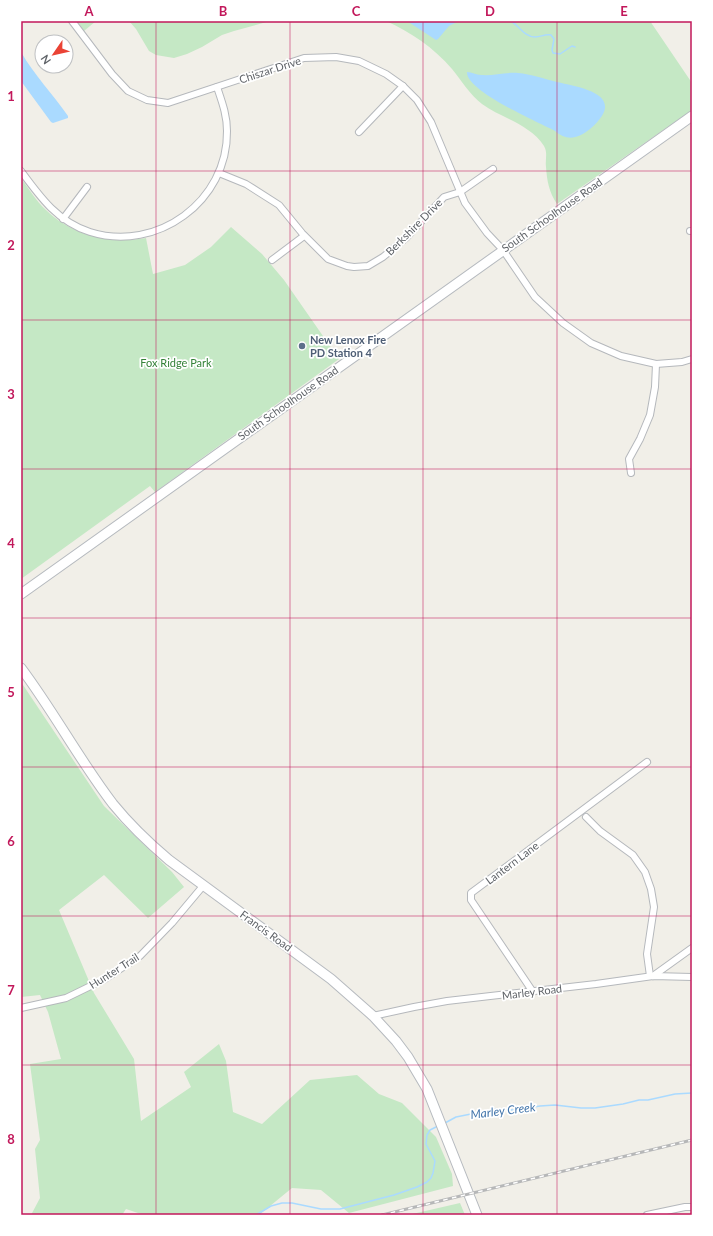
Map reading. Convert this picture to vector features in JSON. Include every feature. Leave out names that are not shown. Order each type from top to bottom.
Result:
[{"type":"street","name":"Chiszar Drive","points":[[72,21],[112,74],[128,91],[148,100],[168,103],[304,58],[336,57],[359,61],[386,74],[403,86],[417,100],[431,122],[465,203],[487,233],[503,250],[535,297],[563,323],[591,343],[621,356],[656,364],[682,362],[692,359]]},
{"type":"street","points":[[359,132],[403,86]]},
{"type":"street","points":[[21,171],[47,205],[63,219],[89,232],[116,237],[130,236],[151,233],[170,226],[190,211],[208,192],[219,172],[226,149],[227,132],[223,103],[217,87]]},
{"type":"street","name":"South Schoolhouse Road","points":[[21,594],[692,116]]},
{"type":"street","name":"Berkshire Drive","points":[[219,172],[246,184],[279,205],[304,236],[328,259],[347,266],[368,266],[383,258],[406,238],[444,197],[460,192],[494,169]]},
{"type":"street","points":[[63,219],[86,187]]},
{"type":"street","points":[[272,260],[304,236]]},
{"type":"street","points":[[631,473],[629,459],[640,439],[650,415],[655,387],[656,364]]},
{"type":"street","name":"Francis Road","points":[[21,668],[105,793],[118,810],[148,842],[203,886],[331,979],[373,1016],[396,1041],[408,1057],[427,1089],[477,1215]]},
{"type":"street","name":"Lantern Lane","points":[[533,992],[472,900],[471,893],[647,762]]},
{"type":"street","points":[[586,817],[600,831],[634,855],[645,872],[651,889],[654,907],[647,954],[651,976],[692,948]]},
{"type":"street","name":"Hunter Trail","points":[[21,1008],[66,998],[105,979],[140,956],[172,923],[203,886]]},
{"type":"street","name":"Marley Road","points":[[373,1016],[447,1001],[533,992],[651,976],[692,977]]},
{"type":"street","points":[[647,1215],[685,1207],[692,1207]]},
{"type":"green space","points":[[77,21],[96,21],[84,31]]},
{"type":"green space","points":[[129,21],[270,21],[222,35],[202,47],[174,58],[156,55],[149,51],[136,29]]},
{"type":"green space","points":[[386,21],[650,21],[692,83],[692,110],[557,204],[550,191],[548,182],[545,149],[538,138],[523,127],[482,104],[445,61],[430,47],[405,30]]},
{"type":"green space","name":"Fox Ridge Park","points":[[21,178],[42,206],[57,219],[80,232],[105,239],[132,240],[146,238],[153,274],[185,265],[211,247],[231,227],[262,254],[284,280],[339,359],[155,492],[150,486],[21,579]]},
{"type":"green space","points":[[21,682],[104,806],[172,872],[184,887],[148,918],[104,875],[59,910],[94,993],[134,1059],[141,1121],[191,1087],[184,1072],[219,1044],[226,1061],[233,1112],[262,1124],[310,1080],[357,1075],[379,1094],[402,1103],[436,1137],[452,1174],[453,1186],[349,1213],[321,1190],[292,1188],[259,1215],[144,1215],[126,1209],[122,1215],[31,1215],[40,1198],[35,1149],[40,1140],[30,1064],[61,1059],[48,1012],[40,995],[21,997]]},
{"type":"green space","points":[[460,1203],[465,1215],[408,1215]]},
{"type":"water","points":[[407,21],[459,21],[449,26],[436,40]]},
{"type":"water","points":[[21,52],[34,72],[34,74],[36,74],[56,100],[68,118],[53,123],[51,122],[21,81]]},
{"type":"water","points":[[467,72],[479,75],[518,73],[533,75],[579,87],[598,95],[604,101],[605,108],[601,117],[582,135],[573,138],[564,137],[490,97],[470,80]]},
{"type":"waterway","points":[[511,21],[531,37],[551,35],[554,39],[552,50],[553,53],[560,54],[572,46],[575,47]]},
{"type":"waterway","name":"Marley Creek","points":[[445,1123],[456,1117],[496,1109],[515,1110],[555,1105],[595,1108],[639,1100],[648,1100],[675,1094],[692,1093]]},
{"type":"waterway","name":"Marley Creek","points":[[256,1215],[271,1206],[282,1203],[292,1203],[321,1209],[340,1209],[394,1195],[417,1187],[427,1182],[433,1173],[435,1161],[426,1144],[427,1135],[430,1130],[438,1126]]},
{"type":"railway","points":[[382,1215],[692,1140]]},
{"type":"place","name":"New Lenox Fire PD Station 4","points":[[302,346]]}]
